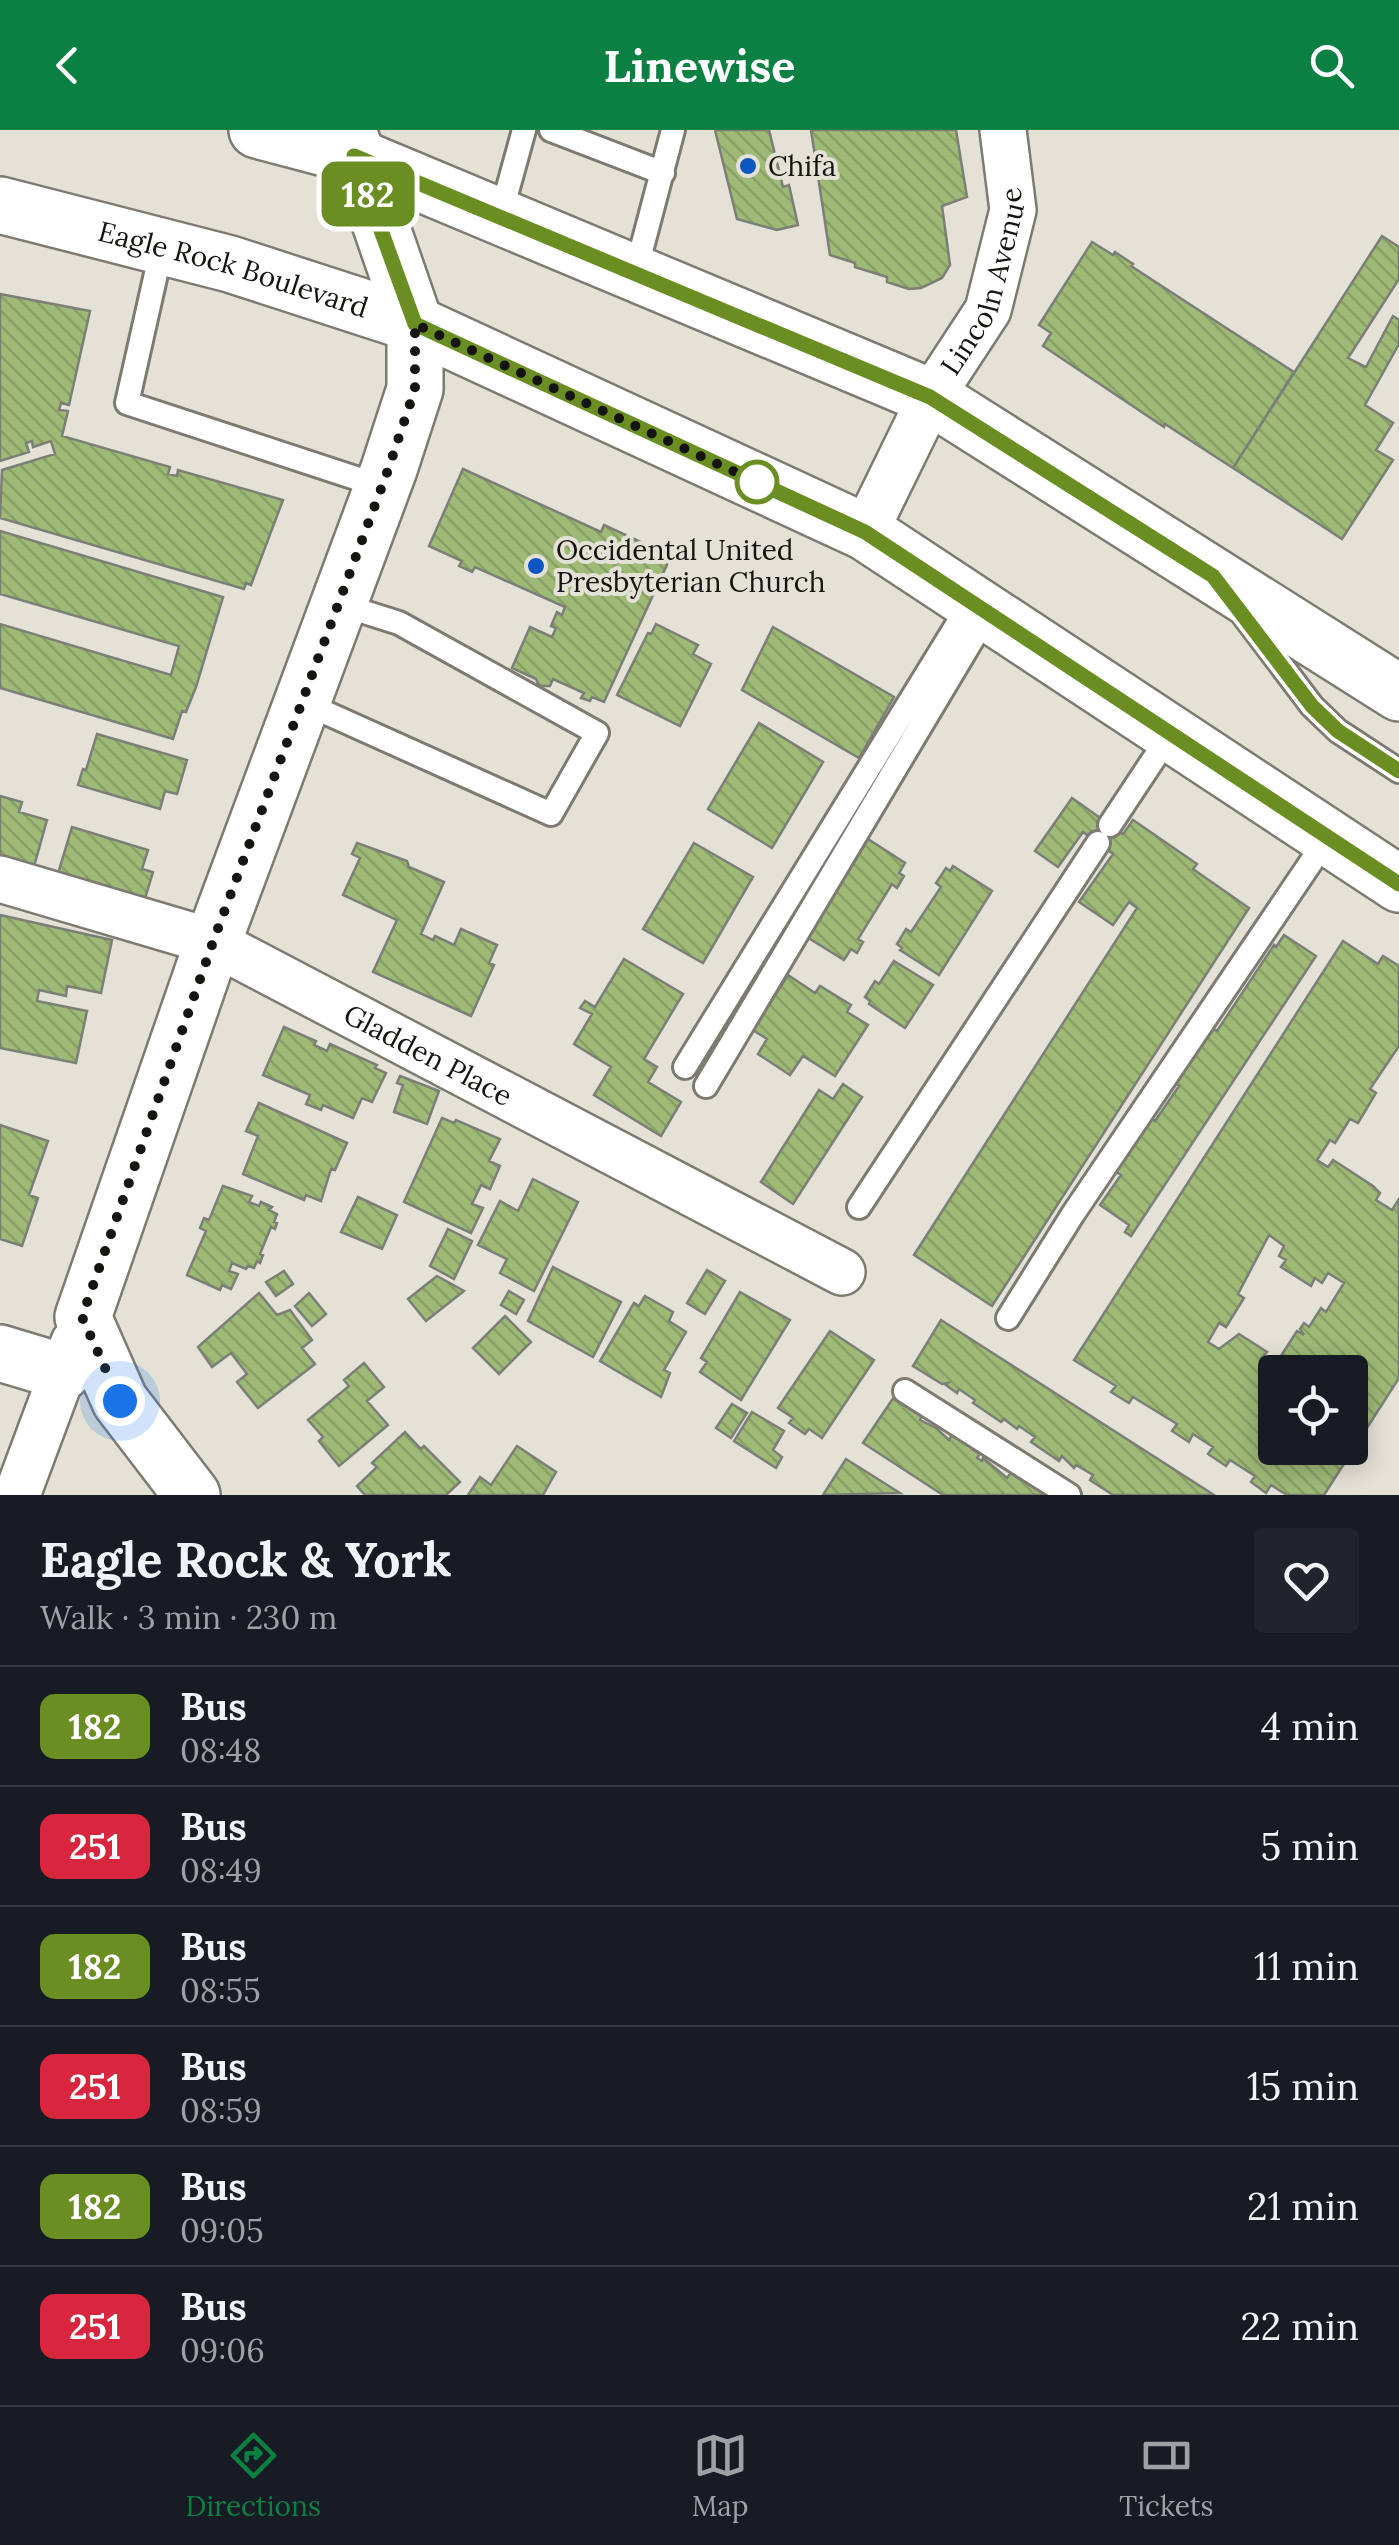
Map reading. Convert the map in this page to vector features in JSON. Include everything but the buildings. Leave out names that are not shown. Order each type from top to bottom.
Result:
[{"type":"main road","points":[[256,130],[351,143],[500,217],[930,397],[1398,690]]},
{"type":"main road","points":[[192,1495],[120,1401],[82,1317],[213,942],[415,389],[415,324],[351,143]]},
{"type":"main road","name":"Eagle Rock Boulevard","points":[[0,205],[230,264],[415,324],[865,532],[1399,884]]},
{"type":"main road","points":[[0,1353],[63,1372]]},
{"type":"street","name":"Lincoln Avenue","points":[[865,532],[930,397],[988,310],[1013,210],[1003,130]]},
{"type":"street","name":"Gladden Place","points":[[0,879],[213,942],[842,1272]]},
{"type":"street","points":[[17,1495],[82,1317]]},
{"type":"lane","points":[[500,217],[524,130]]},
{"type":"lane","points":[[551,130],[663,173]]},
{"type":"lane","points":[[635,274],[673,130]]},
{"type":"lane","points":[[162,246],[127,403],[382,487]]},
{"type":"lane","points":[[1213,576],[1312,706],[1338,731],[1399,770]]},
{"type":"lane","points":[[302,702],[551,814],[597,733],[399,623],[338,604]]},
{"type":"lane","points":[[685,1067],[979,608]]},
{"type":"lane","points":[[706,1086],[979,608]]},
{"type":"lane","points":[[859,1207],[1170,733]]},
{"type":"lane","points":[[1008,1318],[1073,1214],[1328,837]]},
{"type":"lane","points":[[906,1391],[1069,1495]]},
{"type":"bus line","name":"182","points":[[1399,771],[1338,731],[1312,706],[1213,576],[930,397],[354,156],[415,324],[865,532],[1399,884]]},
{"type":"place","name":"Chifa","points":[[748,166]]},
{"type":"place","name":"Occidental United Presbyterian Church","points":[[536,566]]},
{"type":"route","points":[[120,1401],[82,1317],[213,942],[388,470],[415,389],[415,324],[761,484],[757,482]]}]
